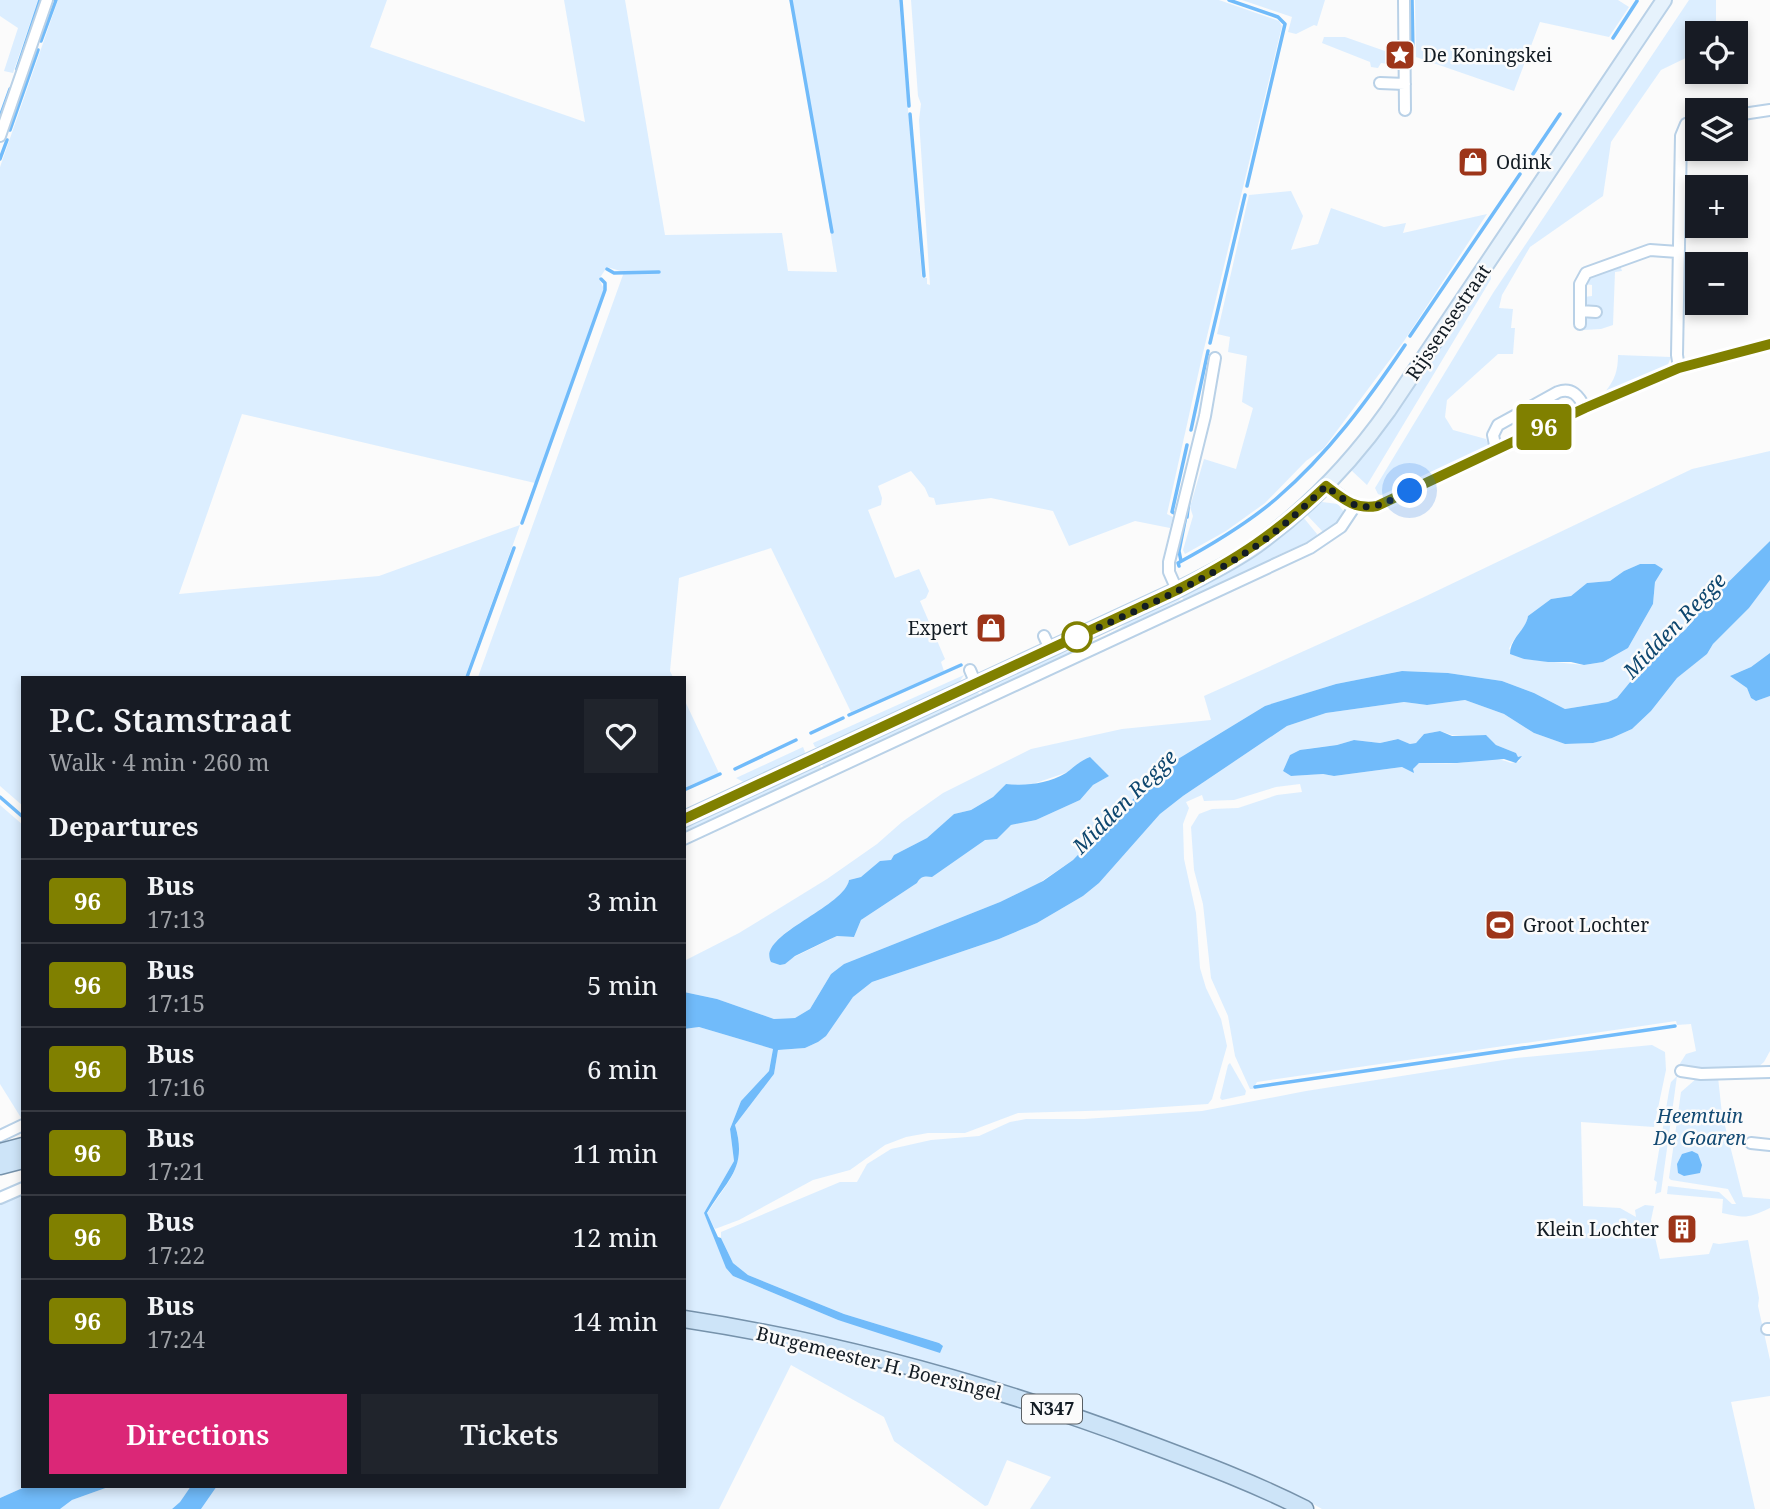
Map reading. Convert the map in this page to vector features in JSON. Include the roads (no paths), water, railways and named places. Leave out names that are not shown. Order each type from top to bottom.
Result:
[{"type":"main road","name":"Rijssensestraat","points":[[686,818],[976,684],[1047,643],[1177,590],[1255,546],[1301,510],[1356,454],[1399,396],[1664,0]]},
{"type":"main road","points":[[0,1152],[21,1147]]},
{"type":"main road","points":[[0,1166],[21,1161]]},
{"type":"main road","name":"Burgemeester H. Boersingel","points":[[686,1319],[796,1340],[986,1389],[1117,1432],[1251,1484],[1305,1509]]},
{"type":"street","points":[[0,136],[47,0]]},
{"type":"street","points":[[1404,0],[1405,110]]},
{"type":"street","points":[[1380,83],[1405,84]]},
{"type":"street","points":[[1748,113],[1770,110]]},
{"type":"street","points":[[1679,368],[1678,252],[1681,135],[1685,126]]},
{"type":"street","points":[[1580,324],[1580,282],[1588,271],[1650,250],[1678,252]]},
{"type":"street","points":[[1580,311],[1596,312]]},
{"type":"street","points":[[1326,486],[1355,506],[1382,504],[1585,408],[1679,368],[1770,344]]},
{"type":"street","points":[[1177,590],[1169,572],[1170,554],[1205,416],[1215,358]]},
{"type":"street","points":[[1496,450],[1493,435],[1498,425],[1558,392],[1574,392],[1585,408]]},
{"type":"street","points":[[686,838],[1310,548],[1340,527],[1355,506]]},
{"type":"street","points":[[970,670],[976,684]]},
{"type":"street","points":[[1681,1071],[1701,1074],[1770,1072]]},
{"type":"street","points":[[0,1136],[21,1126]]},
{"type":"street","points":[[1751,1143],[1770,1145]]},
{"type":"street","points":[[0,1198],[21,1189]]},
{"type":"water","points":[[1770,541],[1770,580],[1749,608],[1713,644],[1707,654],[1677,678],[1651,711],[1632,729],[1593,743],[1565,744],[1534,733],[1504,714],[1465,700],[1427,705],[1404,702],[1326,713],[1287,726],[1160,814],[1099,883],[1083,896],[1037,923],[999,939],[872,982],[853,997],[826,1036],[818,1042],[805,1048],[778,1050],[774,1074],[735,1125],[739,1153],[737,1163],[707,1213],[718,1237],[733,1263],[748,1275],[844,1314],[939,1343],[943,1346],[940,1353],[838,1320],[733,1276],[726,1268],[704,1213],[734,1161],[730,1129],[741,1101],[769,1071],[773,1049],[699,1027],[686,1029],[686,992],[717,999],[774,1019],[795,1018],[810,1009],[831,974],[844,964],[1000,902],[1043,881],[1073,860],[1173,762],[1265,706],[1336,684],[1402,671],[1448,673],[1502,681],[1565,709],[1608,702],[1617,698],[1644,665],[1686,629],[1697,613]]},
{"type":"water","points":[[1640,564],[1655,564],[1663,569],[1655,582],[1653,604],[1628,648],[1603,662],[1584,665],[1524,659],[1510,654],[1528,616],[1551,599],[1571,596],[1587,583],[1610,581]]},
{"type":"water","points":[[1770,653],[1770,696],[1756,701],[1751,698],[1747,688],[1730,676],[1751,667]]},
{"type":"water","points":[[1440,731],[1452,736],[1486,735],[1496,745],[1516,753],[1518,757],[1522,756],[1516,763],[1504,759],[1419,763],[1413,769],[1414,773],[1402,767],[1334,776],[1291,776],[1283,771],[1290,755],[1300,750],[1354,740],[1380,743],[1398,739],[1410,744],[1416,743],[1424,734]]},
{"type":"water","points":[[1090,757],[1109,776],[1093,785],[1080,800],[1036,820],[1011,825],[997,839],[985,840],[932,877],[922,878],[861,920],[854,937],[837,936],[795,956],[785,964],[771,962],[770,952],[776,942],[833,901],[849,880],[861,877],[880,861],[891,860],[894,855],[927,838],[954,814],[971,810],[993,797],[1006,784],[1051,780]]},
{"type":"water","points":[[1692,1151],[1698,1154],[1702,1165],[1700,1173],[1684,1176],[1678,1173],[1677,1164],[1682,1154]]},
{"type":"water","points":[[22,1488],[105,1488],[72,1500],[60,1509],[0,1509],[0,1498]]},
{"type":"water","points":[[190,1488],[216,1488],[201,1509],[172,1509]]},
{"type":"waterway","points":[[17,69],[40,0]]},
{"type":"waterway","points":[[41,41],[56,0]]},
{"type":"waterway","points":[[791,0],[832,232]]},
{"type":"waterway","points":[[901,0],[909,106]]},
{"type":"waterway","points":[[1229,0],[1278,17],[1285,24],[1247,186]]},
{"type":"waterway","points":[[1412,0],[1413,52]]},
{"type":"waterway","points":[[1613,38],[1637,1]]},
{"type":"waterway","points":[[10,130],[38,50]]},
{"type":"waterway","points":[[0,117],[10,89]]},
{"type":"waterway","points":[[910,114],[924,276]]},
{"type":"waterway","points":[[1533,154],[1560,114]]},
{"type":"waterway","points":[[0,159],[7,140]]},
{"type":"waterway","points":[[1410,336],[1520,174]]},
{"type":"waterway","points":[[1210,343],[1245,195]]},
{"type":"waterway","points":[[607,269],[614,273],[659,272]]},
{"type":"waterway","points":[[522,523],[605,290],[605,283],[601,279]]},
{"type":"waterway","points":[[1179,566],[1178,563],[1254,516],[1296,481],[1346,426],[1405,345]]},
{"type":"waterway","points":[[1191,430],[1208,351]]},
{"type":"waterway","points":[[1174,513],[1172,512],[1187,445]]},
{"type":"waterway","points":[[1187,517],[1189,500]]},
{"type":"waterway","points":[[1181,561],[1179,551],[1186,516]]},
{"type":"waterway","points":[[467,676],[514,548]]},
{"type":"waterway","points":[[849,715],[961,665]]},
{"type":"waterway","points":[[811,733],[843,718]]},
{"type":"waterway","points":[[735,769],[796,740]]},
{"type":"waterway","points":[[686,789],[720,774]]},
{"type":"waterway","points":[[0,797],[21,815]]},
{"type":"waterway","points":[[1255,1087],[1675,1026]]},
{"type":"place","name":"De Koningskei","points":[[1400,55]]},
{"type":"place","name":"Odink","points":[[1473,162]]},
{"type":"place","name":"Expert","points":[[991,628]]},
{"type":"place","name":"Groot Lochter","points":[[1500,925]]},
{"type":"place","name":"Klein Lochter","points":[[1682,1229]]},
{"type":"water label","name":"Midden Regge","points":[[1675,626]]},
{"type":"water label","name":"Midden Regge","points":[[1125,802]]},
{"type":"park label","name":"Heemtuin De Goaren","points":[[1700,1127]]}]
